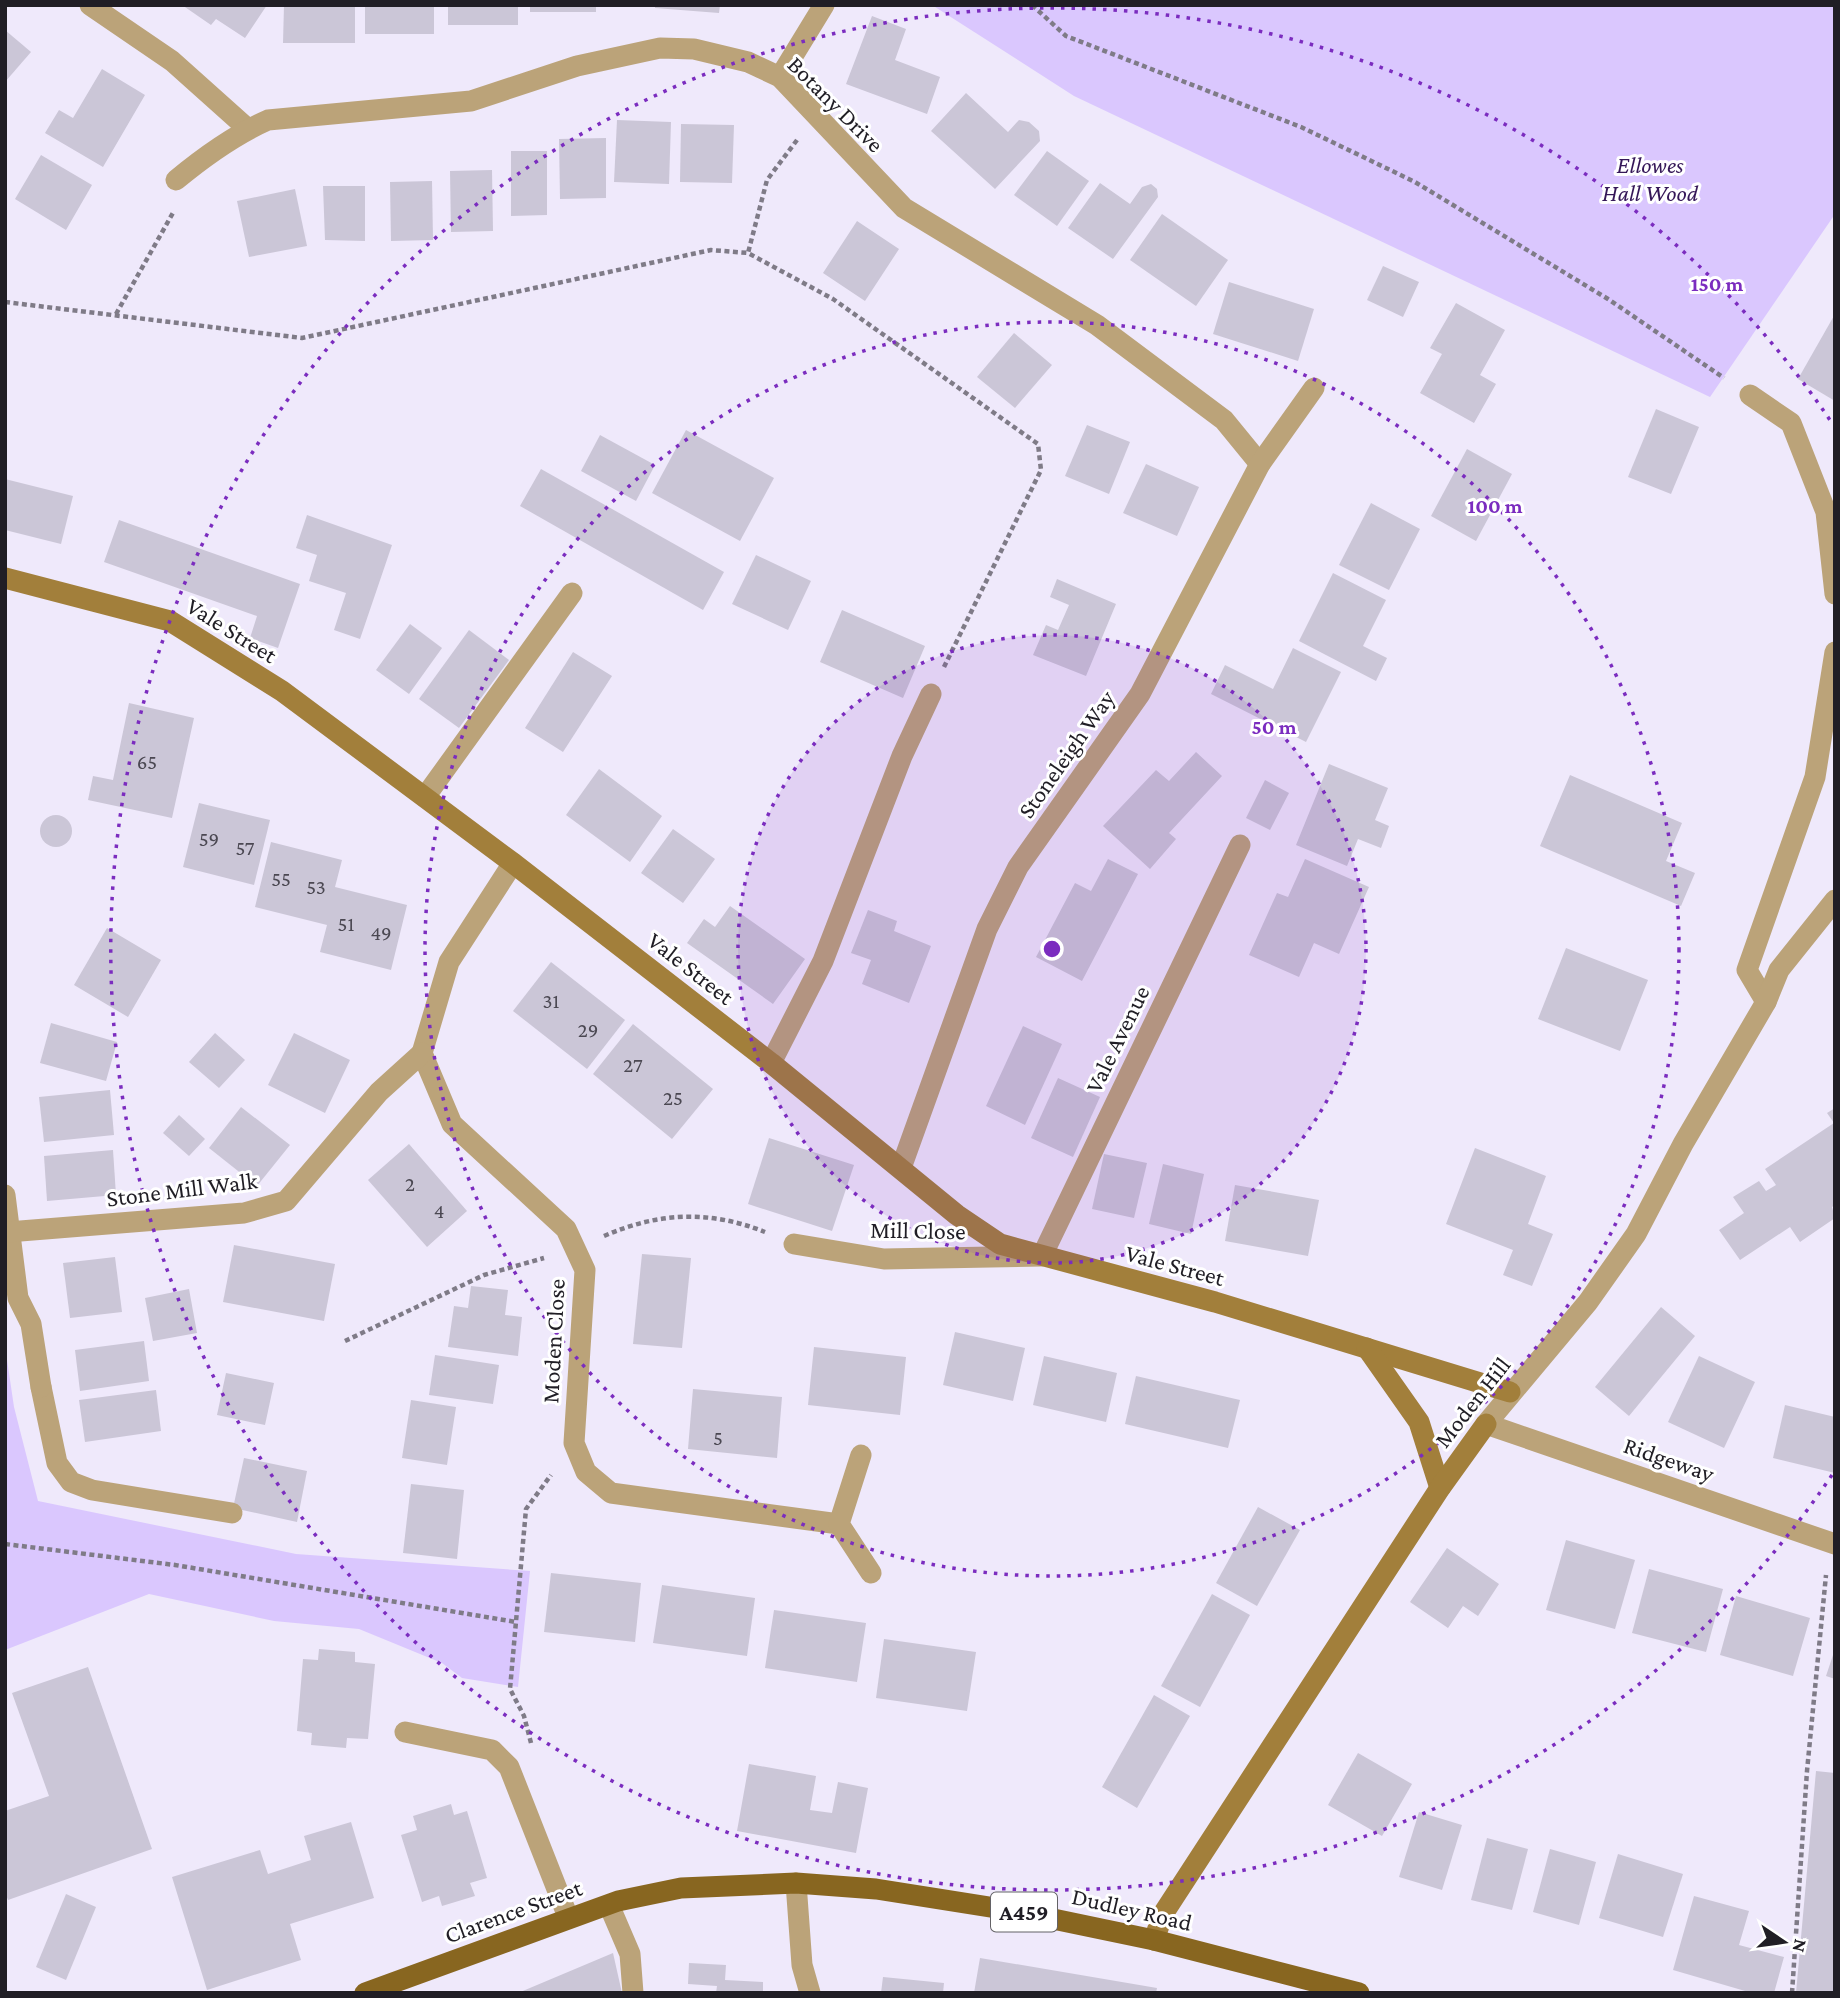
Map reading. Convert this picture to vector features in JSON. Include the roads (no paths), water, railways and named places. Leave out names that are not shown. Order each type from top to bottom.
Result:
[{"type":"main road","name":"Dudley Road","points":[[681,1888],[796,1883],[876,1889],[1015,1911],[1154,1940],[1349,1991]]},
{"type":"main road","name":"Clarence Street","points":[[365,1993],[618,1900],[681,1888]]},
{"type":"street","points":[[90,5],[172,61],[248,129]]},
{"type":"street","points":[[780,77],[824,5]]},
{"type":"street","name":"Botany Drive","points":[[182,176],[248,129],[268,120],[471,101],[577,66],[660,48],[694,49],[748,62],[780,77],[814,117],[904,208],[1097,325],[1224,420],[1260,464]]},
{"type":"street","name":"Stoneleigh Way","points":[[901,1168],[987,929],[1018,867],[1140,694],[1260,464],[1314,388]]},
{"type":"street","points":[[1750,395],[1791,423],[1826,512],[1835,594]]},
{"type":"street","name":"Vale Street","points":[[5,578],[170,621],[282,691],[513,863],[771,1063],[957,1215],[1000,1244],[1215,1302],[1510,1392]]},
{"type":"street","points":[[425,797],[572,593]]},
{"type":"street","points":[[1766,1002],[1747,970],[1815,777],[1835,652]]},
{"type":"street","points":[[771,1063],[823,961],[902,756],[931,694]]},
{"type":"street","name":"Vale Avenue","points":[[1042,1256],[1240,845]]},
{"type":"street","points":[[422,1053],[449,962],[513,863]]},
{"type":"street","name":"Moden Hill","points":[[1154,1940],[1163,1914],[1440,1488],[1510,1392],[1588,1301],[1636,1234],[1684,1144],[1766,1002],[1779,970],[1835,900]]},
{"type":"street","name":"Stone Mill Walk","points":[[8,1233],[244,1213],[286,1200],[379,1092],[422,1053]]},
{"type":"street","name":"Moden Close","points":[[422,1053],[452,1124],[566,1229],[585,1270],[574,1443],[586,1472],[611,1493],[839,1524]]},
{"type":"street","points":[[5,1195],[18,1298],[31,1324],[57,1463],[71,1482],[92,1490],[232,1513]]},
{"type":"street","name":"Mill Close","points":[[793,1244],[884,1259],[1042,1256]]},
{"type":"street","points":[[1367,1348],[1419,1422],[1440,1488]]},
{"type":"street","name":"Ridgeway","points":[[1486,1424],[1832,1544]]},
{"type":"street","points":[[861,1455],[839,1524],[871,1573]]},
{"type":"street","points":[[405,1732],[492,1751],[509,1768],[568,1917]]},
{"type":"street","points":[[796,1883],[802,1965],[810,1993]]},
{"type":"street","points":[[609,1905],[630,1954],[633,1993]]},
{"type":"park label","name":"Ellowes Hall Wood","points":[[1650,178]]}]
